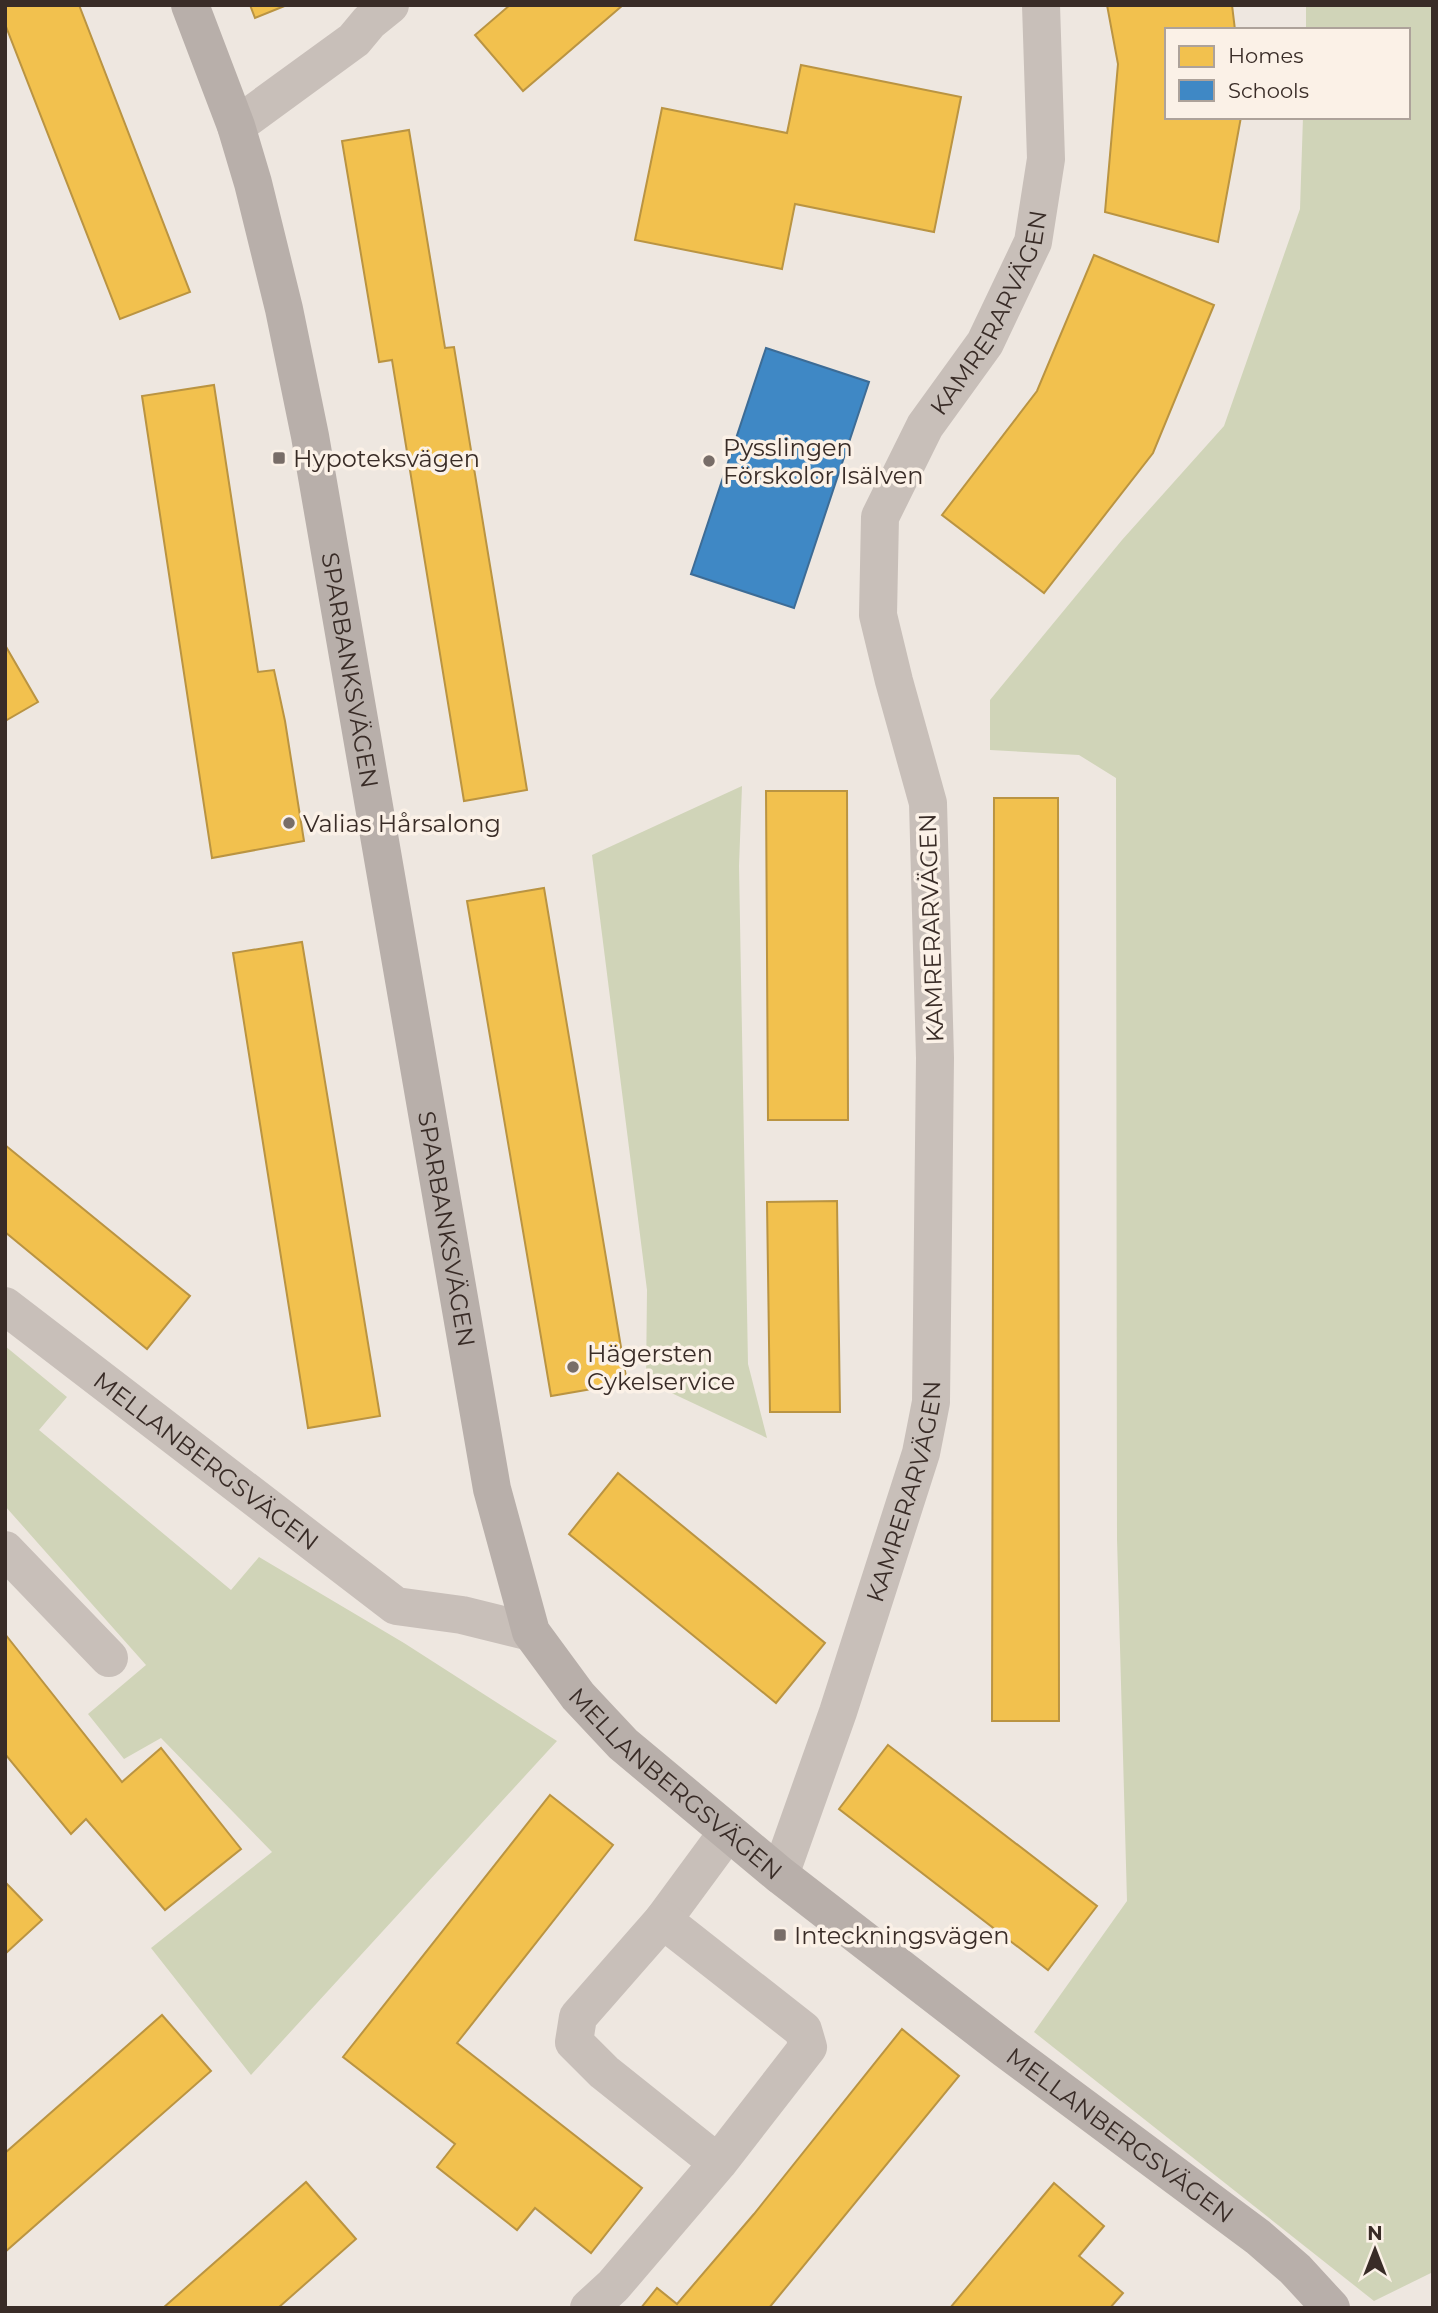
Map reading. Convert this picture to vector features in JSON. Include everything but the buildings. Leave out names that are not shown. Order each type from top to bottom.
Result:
[{"type":"street","name":"SPARBANKSVÄGEN","points":[[190,5],[236,126],[284,309],[307,424],[492,1489],[531,1632]]},
{"type":"street","points":[[236,126],[354,40],[369,22],[390,5]]},
{"type":"street","name":"KAMRERARVÄGEN","points":[[780,1875],[838,1712],[921,1453],[931,1402],[935,1058],[928,803],[878,615],[880,517],[925,426],[985,342],[1033,242],[1046,159],[1041,5]]},
{"type":"street","name":"MELLANBERGSVÄGEN","points":[[5,1306],[396,1606],[462,1615],[531,1632],[578,1696],[623,1744],[727,1833],[1005,2049],[1258,2237],[1295,2269],[1331,2308]]},
{"type":"street","points":[[5,1550],[109,1658]]},
{"type":"street","points":[[718,2163],[604,2072],[573,2042],[578,2017],[663,1920],[727,1833]]},
{"type":"street","points":[[589,2308],[614,2286],[718,2163],[808,2047],[803,2030],[663,1920]]},
{"type":"green space","points":[[1306,5],[1433,5],[1433,2272],[1374,2301],[1034,2032],[1127,1901],[1117,1539],[1116,778],[1079,755],[990,750],[990,700],[1122,540],[1224,426],[1300,209],[1303,119],[1410,119],[1410,28],[1306,28]]},
{"type":"green space","points":[[742,786],[739,866],[748,1364],[767,1438],[646,1381],[647,1290],[592,855]]},
{"type":"green space","points":[[5,1346],[67,1397],[39,1430],[231,1590],[259,1557],[404,1643],[557,1741],[251,2075],[151,1948],[272,1852],[161,1738],[124,1759],[88,1714],[146,1665],[5,1506]]},
{"type":"place","name":"Hypoteksvägen","points":[[279,458]]},
{"type":"place","name":"Pysslingen Förskolor Isälven","points":[[709,461]]},
{"type":"place","name":"Valias Hårsalong","points":[[289,823]]},
{"type":"place","name":"Hägersten Cykelservice","points":[[573,1367]]},
{"type":"place","name":"Inteckningsvägen","points":[[780,1935]]}]
